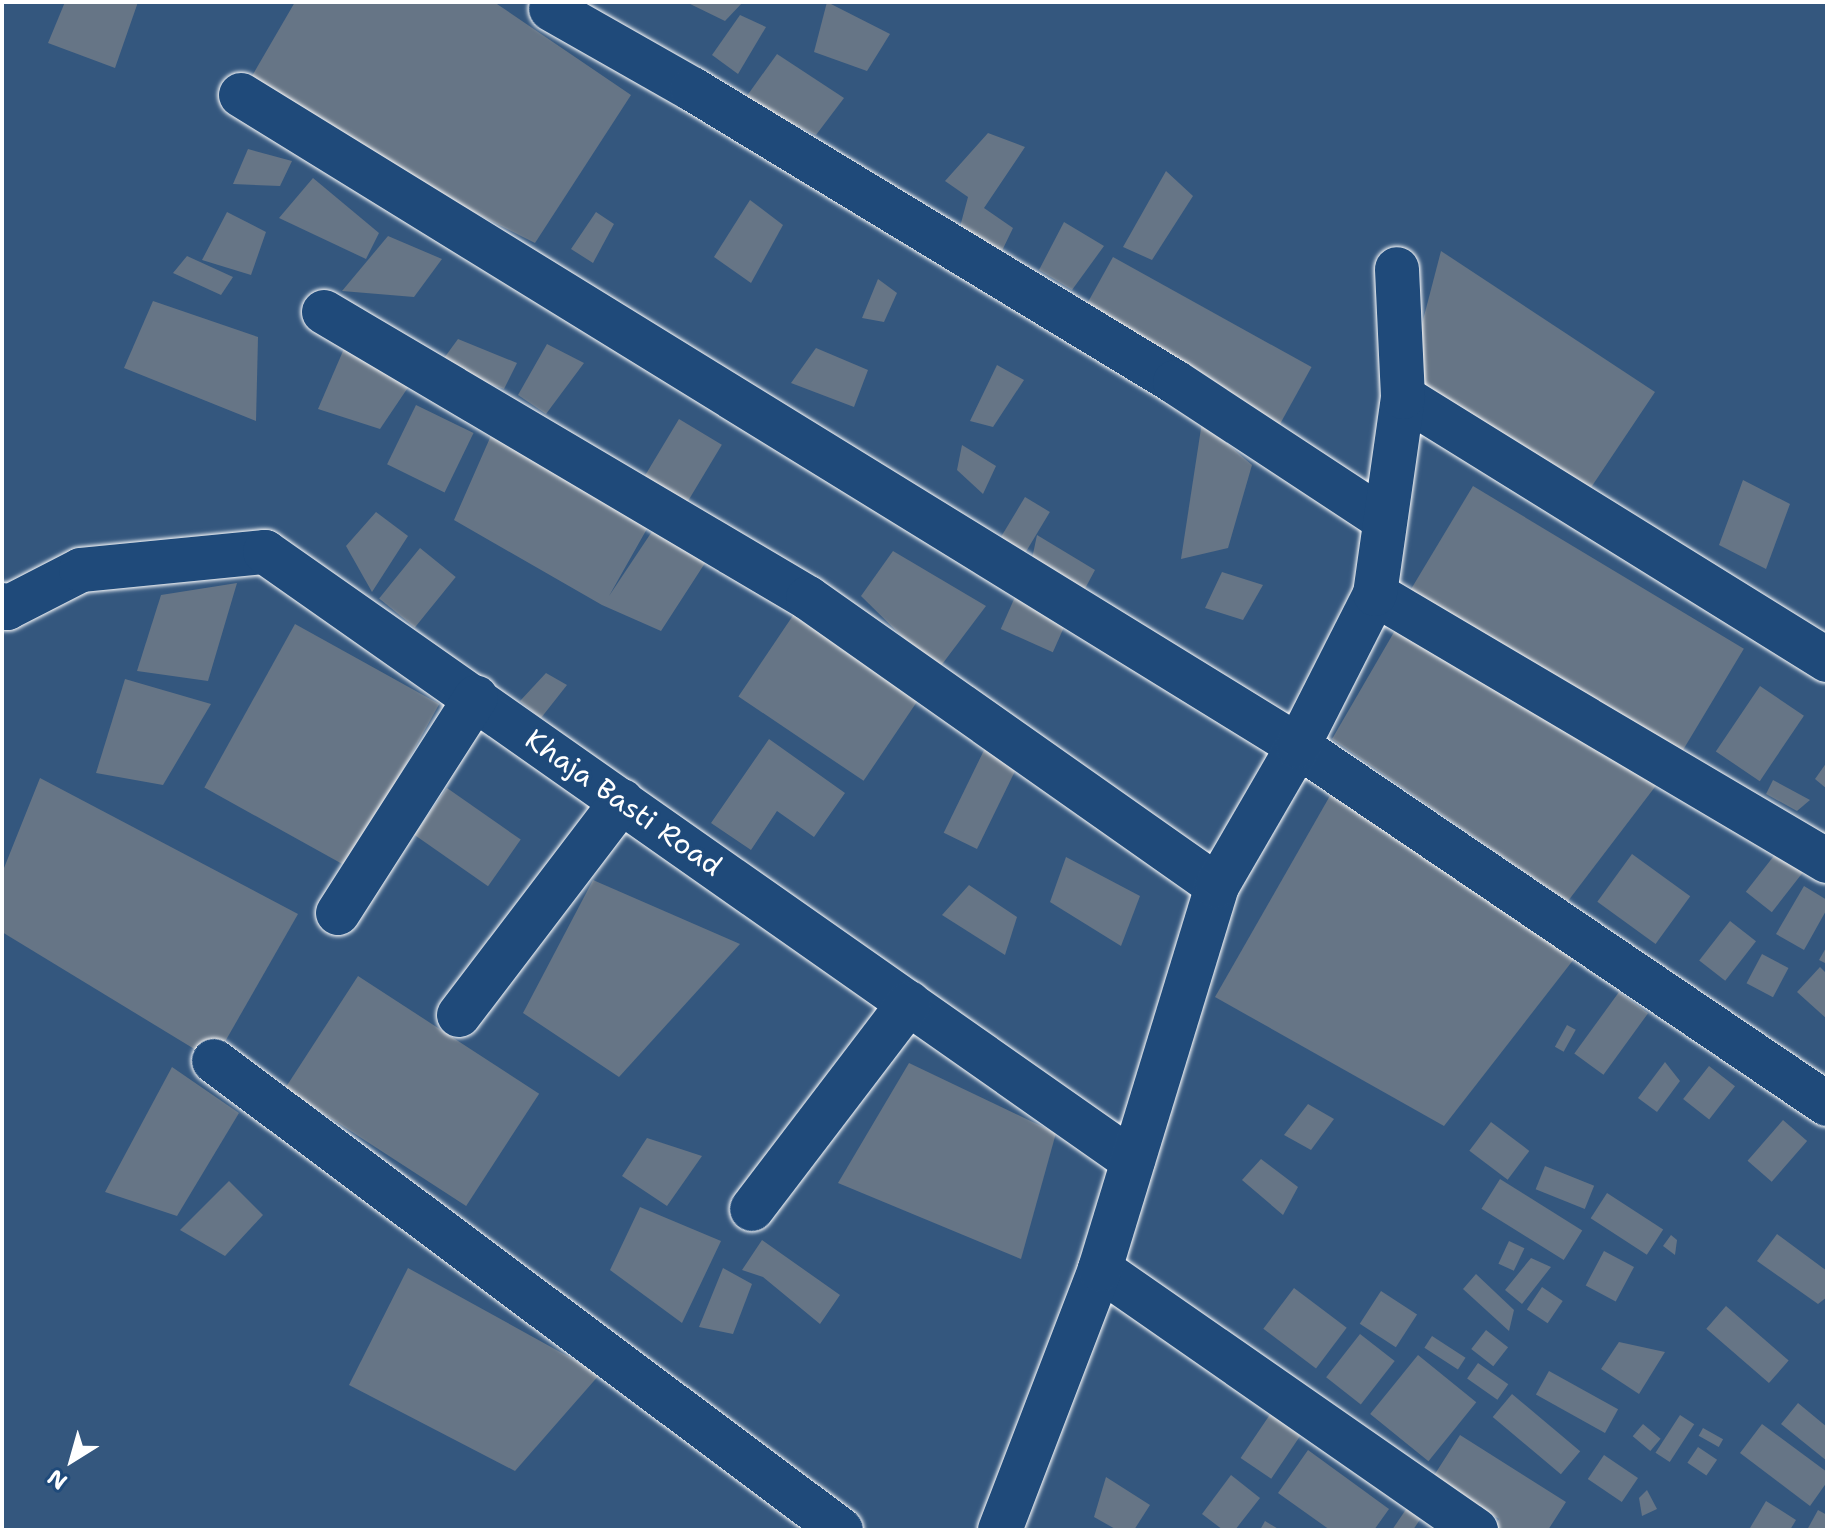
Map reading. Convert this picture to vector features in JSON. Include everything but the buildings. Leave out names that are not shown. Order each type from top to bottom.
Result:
[{"type":"street","points":[[551,9],[692,89],[1162,374],[1385,520]]},
{"type":"street","points":[[241,95],[1298,746],[1827,1104]]},
{"type":"street","points":[[1000,1530],[1100,1269],[1217,886],[1298,746],[1375,594],[1403,397],[1397,269]]},
{"type":"street","points":[[324,312],[808,598],[1217,886]]},
{"type":"street","points":[[1403,397],[1827,660]]},
{"type":"street","name":"Khaja Basti Road","points":[[2,605],[7,608],[81,570],[265,552],[476,697],[1133,1161]]},
{"type":"street","points":[[1375,594],[1827,861]]},
{"type":"street","points":[[338,913],[476,697]]},
{"type":"street","points":[[459,1015],[622,801]]},
{"type":"street","points":[[752,1209],[909,1003]]},
{"type":"street","points":[[214,1061],[841,1530]]},
{"type":"street","points":[[1100,1269],[1476,1530]]}]
